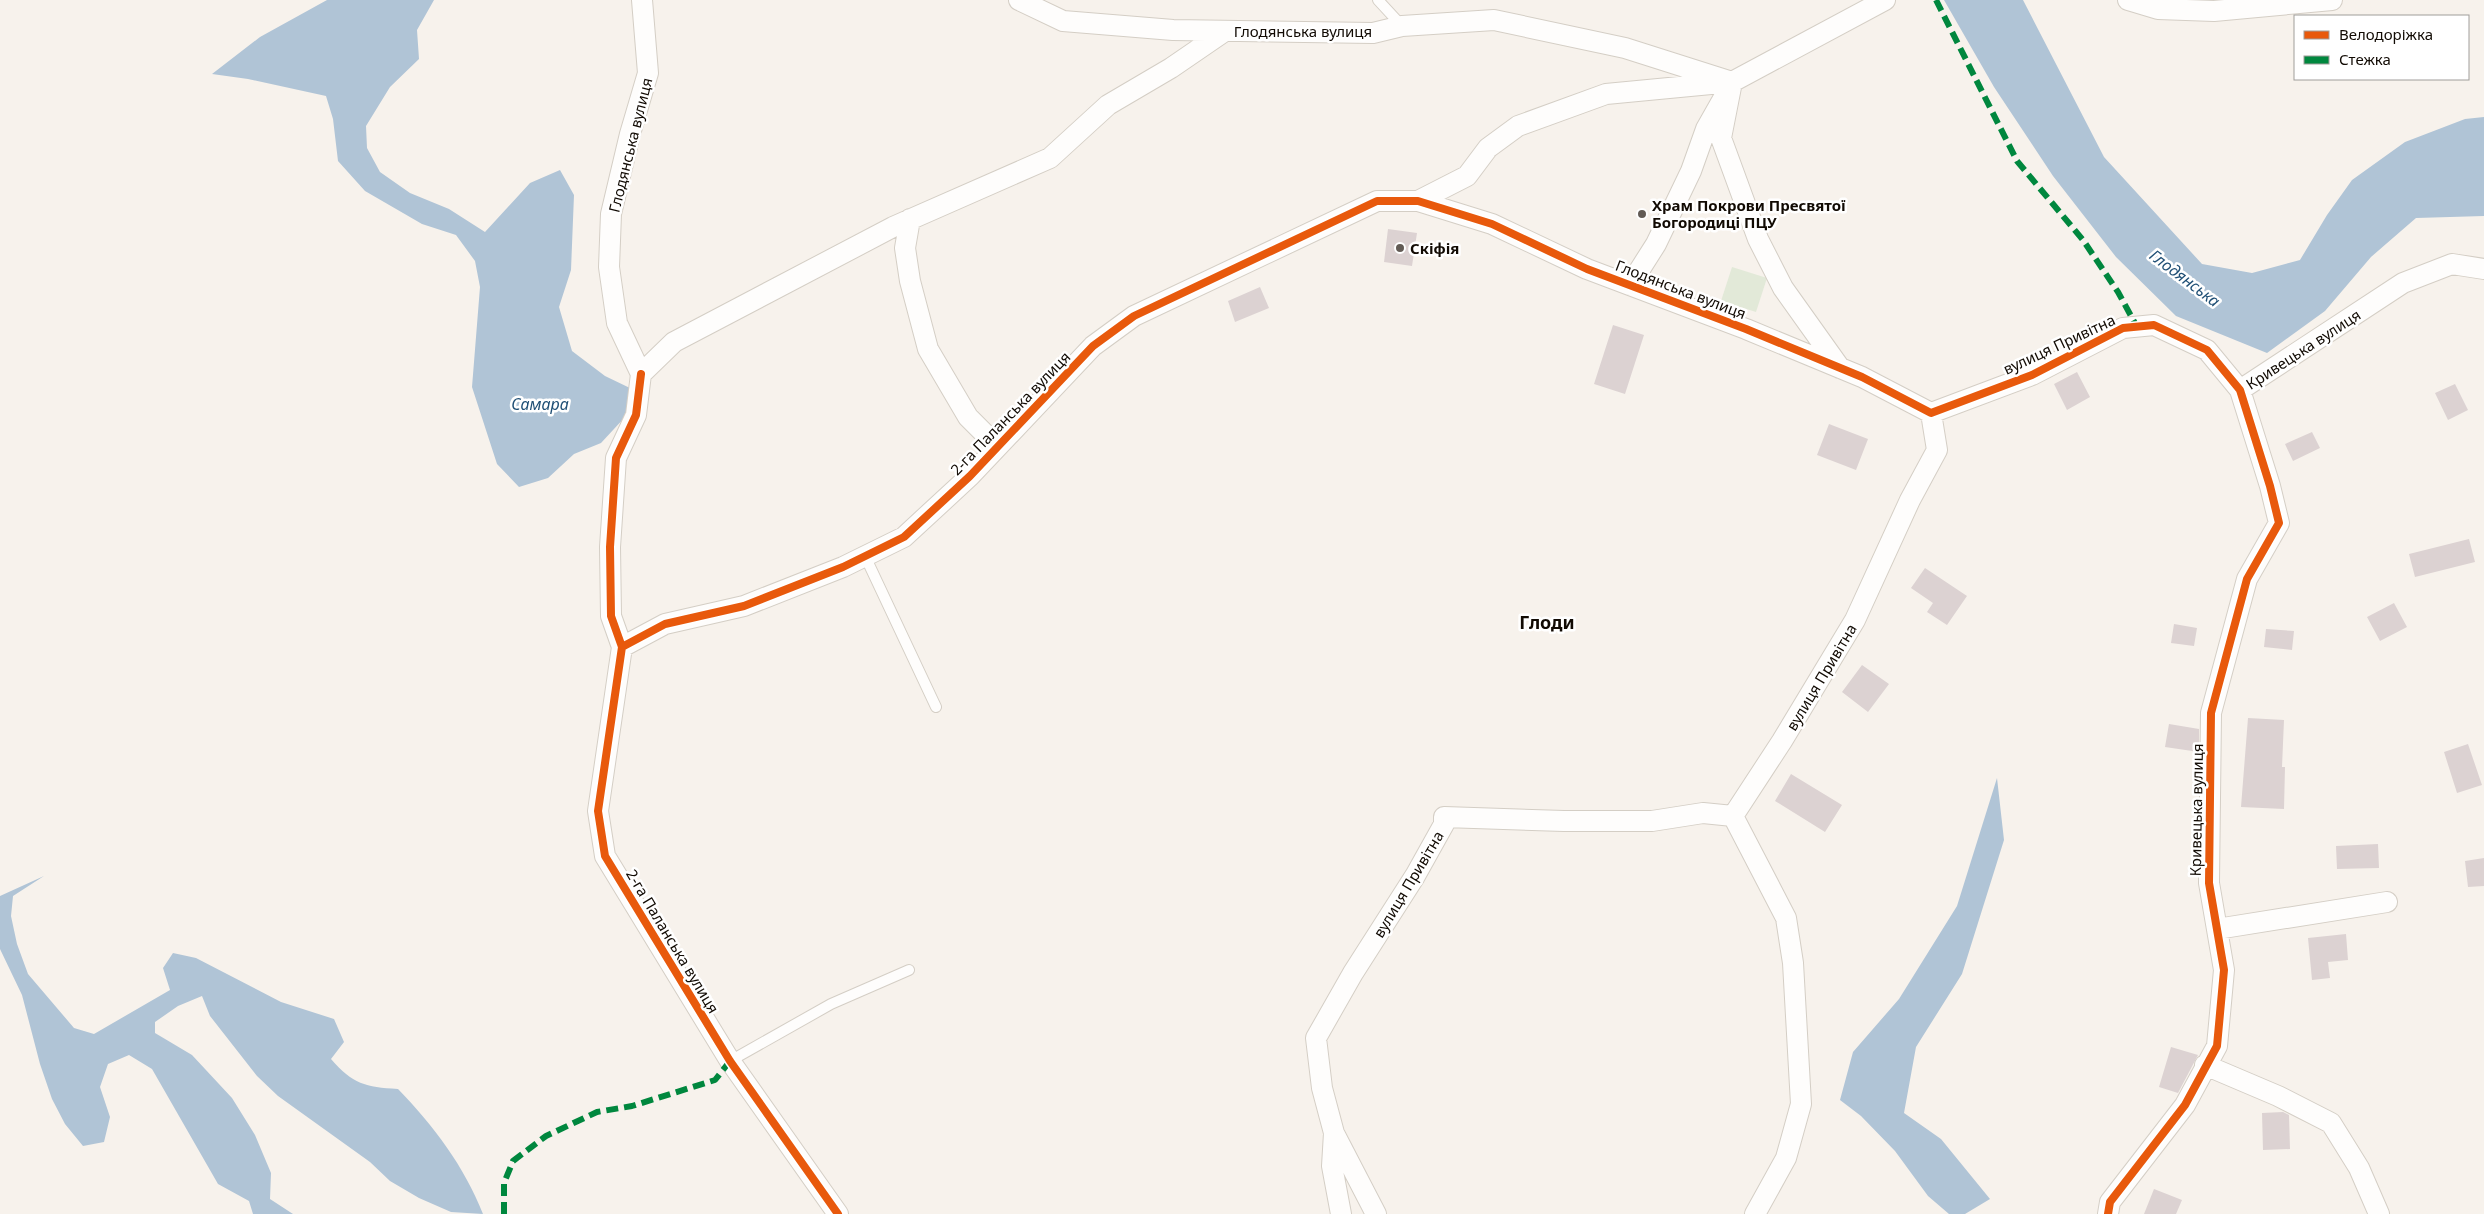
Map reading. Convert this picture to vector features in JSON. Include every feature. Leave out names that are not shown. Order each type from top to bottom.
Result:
[{"type":"street","name":"Глодянська вулиця","points":[[641,374],[617,323],[609,267],[611,214],[630,134],[648,73],[642,0]]},
{"type":"street","name":"Глодянська вулиця","points":[[1019,0],[1063,21],[1173,30],[1373,33],[1402,26],[1494,20],[1625,48],[1732,82],[1720,138],[1758,239],[1783,288],[1840,368]]},
{"type":"street","points":[[1418,201],[1467,176],[1488,148],[1518,126],[1606,94],[1732,82],[1885,0]]},
{"type":"street","points":[[2128,0],[2158,9],[2214,11],[2332,0]]},
{"type":"street","points":[[641,374],[674,342],[910,219],[1050,158],[1108,105],[1171,68],[1225,31]]},
{"type":"street","points":[[1630,285],[1656,244],[1691,171],[1706,129],[1732,82]]},
{"type":"street","name":"2-га Паланська вулиця","points":[[622,647],[665,624],[744,606],[843,568],[904,537],[970,476],[1093,346],[1134,316],[1377,201],[1418,201]]},
{"type":"street","name":"Глодянська вулиця","points":[[1418,201],[1492,224],[1588,269],[1746,329],[1840,368],[1931,413]]},
{"type":"street","points":[[910,219],[905,248],[910,281],[928,349],[968,417],[997,446]]},
{"type":"street","name":"Кривецька вулиця","points":[[2108,1214],[2110,1202],[2185,1105],[2217,1046],[2224,970],[2209,883],[2211,713],[2247,579],[2279,523],[2270,486],[2240,390],[2403,283],[2452,264],[2484,268]]},
{"type":"street","name":"вулиця Привітна","points":[[1376,1214],[1334,1133],[1322,1088],[1316,1038],[1353,972],[1416,876],[1444,824],[1444,816],[1564,821],[1652,821],[1704,813],[1733,816],[1782,741],[1855,620],[1910,500],[1937,450],[1931,413],[2032,375],[2123,328],[2154,325],[2207,350],[2240,390]]},
{"type":"street","name":"2-га Паланська вулиця","points":[[641,374],[636,415],[616,458],[610,547],[611,616],[622,647],[598,811],[605,856],[730,1061],[838,1214]]},
{"type":"street","points":[[1733,816],[1786,918],[1793,963],[1800,1085],[1801,1104],[1786,1158],[1755,1214]]},
{"type":"street","points":[[2217,929],[2386,902]]},
{"type":"street","points":[[2205,1065],[2278,1096],[2331,1123],[2359,1168],[2379,1214]]},
{"type":"street","points":[[1334,1133],[1332,1166],[1341,1214]]},
{"type":"lane","points":[[1378,0],[1402,26]]},
{"type":"lane","points":[[865,556],[936,707]]},
{"type":"lane","points":[[730,1061],[831,1004],[909,970]]},
{"type":"green space","points":[[1732,267],[1767,278],[1756,312],[1721,301]]},
{"type":"water","name":"Самара","points":[[327,0],[434,0],[417,30],[419,59],[390,87],[366,126],[367,148],[380,172],[410,193],[449,209],[485,232],[530,183],[560,170],[574,195],[571,270],[559,307],[572,351],[605,376],[632,389],[626,416],[601,443],[574,454],[548,478],[519,487],[497,464],[472,387],[480,287],[475,261],[456,235],[422,224],[365,191],[338,161],[333,119],[326,96],[248,79],[212,74],[260,37]]},
{"type":"water","name":"Глодянська","points":[[1944,0],[2023,0],[2104,157],[2202,264],[2252,273],[2300,260],[2327,215],[2352,180],[2405,142],[2465,119],[2484,117],[2484,216],[2416,218],[2371,257],[2325,311],[2267,353],[2176,316],[2116,257],[2053,176],[1994,87]]},
{"type":"water","points":[[1997,778],[2004,840],[1962,974],[1916,1047],[1904,1113],[1941,1139],[1990,1199],[1965,1214],[1949,1214],[1928,1196],[1895,1151],[1861,1116],[1840,1100],[1853,1052],[1899,999],[1957,906]]},
{"type":"water","points":[[44,876],[13,896],[11,916],[17,944],[28,974],[74,1028],[94,1034],[170,990],[163,968],[173,953],[196,958],[281,1002],[334,1019],[344,1042],[331,1059],[346,1074],[360,1083],[398,1089],[424,1117],[447,1147],[467,1179],[483,1214],[451,1212],[419,1198],[390,1181],[370,1162],[278,1096],[257,1076],[210,1016],[202,996],[178,1006],[155,1022],[155,1033],[192,1055],[232,1098],[255,1135],[271,1173],[270,1199],[293,1214],[253,1214],[249,1201],[218,1184],[152,1069],[129,1055],[108,1064],[100,1087],[110,1117],[104,1142],[83,1146],[65,1124],[52,1099],[40,1064],[22,995],[0,949],[0,896]]},
{"type":"building","name":"Скіфія","points":[[1388,229],[1417,233],[1412,266],[1384,262]]},
{"type":"building","points":[[1260,287],[1269,308],[1235,322],[1228,301]]},
{"type":"building","points":[[1613,325],[1644,335],[1625,394],[1594,384]]},
{"type":"building","points":[[2077,372],[2090,397],[2067,410],[2054,384]]},
{"type":"building","points":[[2455,384],[2468,410],[2448,420],[2435,393]]},
{"type":"building","points":[[1829,424],[1868,439],[1856,470],[1817,455]]},
{"type":"building","points":[[2312,432],[2320,448],[2293,461],[2285,444]]},
{"type":"building","points":[[2469,539],[2475,562],[2415,577],[2409,554]]},
{"type":"building","points":[[1925,568],[1967,596],[1947,625],[1927,612],[1933,603],[1911,588]]},
{"type":"building","points":[[2394,603],[2407,627],[2380,641],[2367,617]]},
{"type":"building","points":[[2174,624],[2197,628],[2194,646],[2171,643]]},
{"type":"building","points":[[2266,629],[2294,631],[2292,650],[2264,647]]},
{"type":"building","points":[[1862,665],[1889,684],[1868,712],[1842,692]]},
{"type":"building","points":[[2248,718],[2284,720],[2282,767],[2285,767],[2284,809],[2241,807]]},
{"type":"building","points":[[2169,724],[2199,729],[2199,752],[2165,747]]},
{"type":"building","points":[[2468,744],[2482,785],[2457,793],[2444,752]]},
{"type":"building","points":[[1791,774],[1842,805],[1825,832],[1775,801]]},
{"type":"building","points":[[2378,844],[2379,868],[2337,869],[2336,846]]},
{"type":"building","points":[[2484,858],[2484,886],[2468,887],[2465,861]]},
{"type":"building","points":[[2346,934],[2348,960],[2328,962],[2330,978],[2312,980],[2308,938]]},
{"type":"building","points":[[2171,1047],[2198,1055],[2178,1093],[2159,1087]]},
{"type":"building","points":[[2283,1112],[2289,1115],[2290,1149],[2263,1150],[2262,1113]]},
{"type":"building","points":[[2154,1189],[2182,1200],[2176,1214],[2144,1214]]},
{"type":"marked path","points":[[1936,0],[2017,161],[2083,240],[2118,292],[2137,327]]},
{"type":"marked path","points":[[504,1214],[504,1183],[513,1161],[546,1136],[597,1112],[632,1106],[715,1080],[730,1061]]},
{"type":"cycle path","points":[[622,647],[665,624],[744,606],[843,567],[904,537],[970,476],[1093,346],[1134,316],[1377,201],[1418,201],[1492,224],[1587,269],[1746,329],[1862,377],[1931,413],[2032,375],[2123,328],[2154,325],[2207,350],[2240,390],[2270,486],[2279,523],[2247,579],[2211,713],[2209,883],[2224,970],[2217,1046],[2185,1105],[2110,1202],[2108,1214]]},
{"type":"cycle path","points":[[641,374],[636,415],[616,458],[610,547],[611,616],[622,647],[598,811],[605,856],[730,1061],[838,1214]]},
{"type":"place","name":"Храм Покрови Пресвятої Богородиці ПЦУ","points":[[1642,214]]},
{"type":"place","name":"Скіфія","points":[[1400,248]]},
{"type":"district","name":"Глоди","points":[[1547,622]]}]
